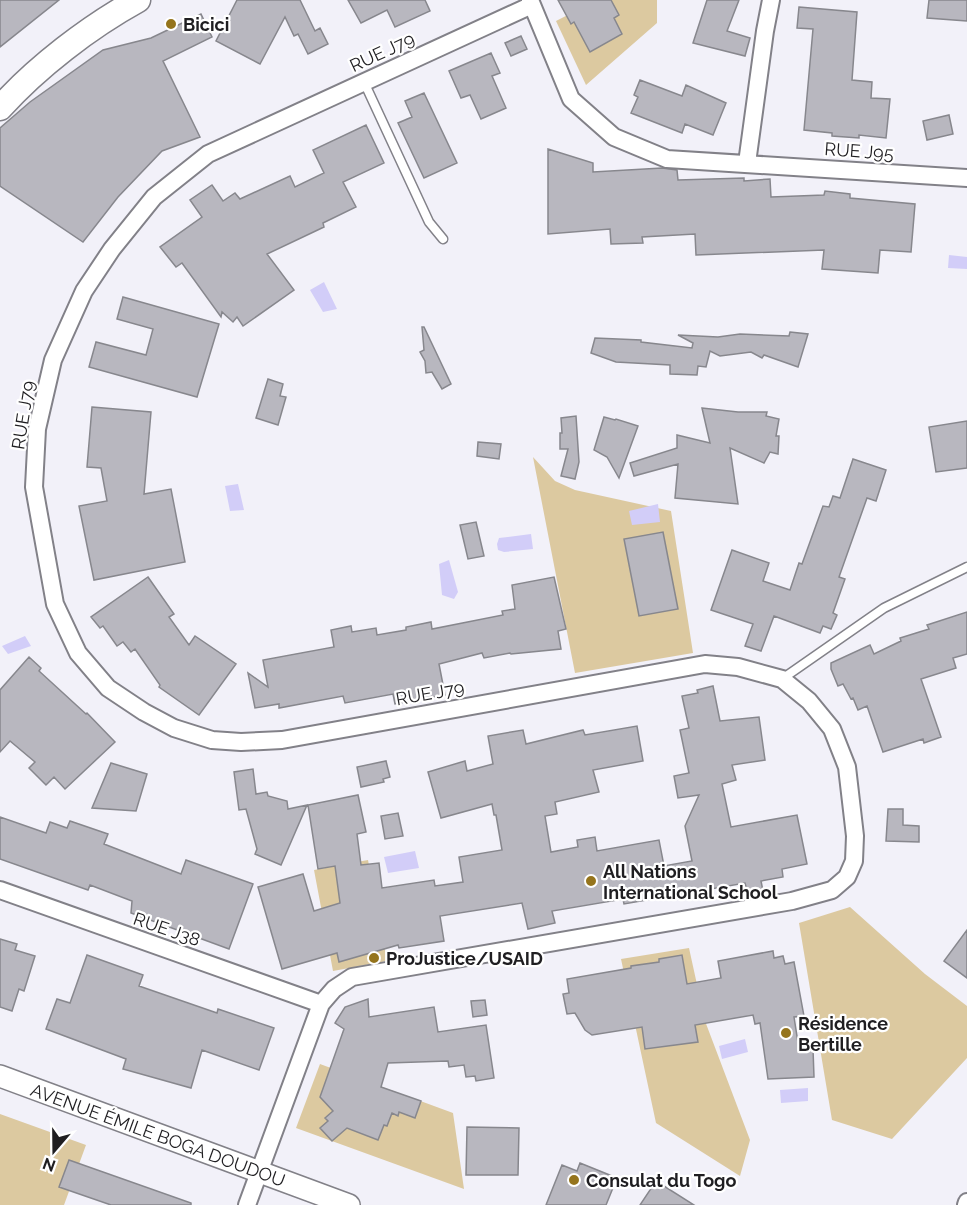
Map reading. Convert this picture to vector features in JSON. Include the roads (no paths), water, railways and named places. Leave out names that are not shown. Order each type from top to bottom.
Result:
[{"type":"main road","points":[[0,108],[52,59],[138,0]]},
{"type":"street","points":[[747,163],[771,0]]},
{"type":"street","name":"RUE J95","points":[[531,2],[571,99],[614,137],[667,159],[967,178]]},
{"type":"street","name":"RUE J79","points":[[247,1205],[321,1004],[334,989],[352,977],[792,901],[832,890],[847,877],[854,861],[855,836],[847,767],[832,729],[809,702],[782,679],[738,667],[705,664],[282,740],[241,742],[212,740],[174,728],[144,712],[108,688],[78,653],[55,604],[34,487],[37,429],[53,360],[84,291],[112,249],[154,197],[208,154],[531,2]]},
{"type":"street","name":"RUE J38","points":[[0,890],[321,1004]]},
{"type":"street","name":"AVENUE ÉMILE BOGA DOUDOU","points":[[0,1076],[349,1205]]},
{"type":"lane","points":[[364,82],[429,222],[443,239]]},
{"type":"lane","points":[[782,679],[884,609],[967,567]]},
{"type":"place","name":"Bicici","points":[[171,24]]},
{"type":"place","name":"All Nations International School","points":[[591,881]]},
{"type":"place","name":"ProJustice/USAID","points":[[374,958]]},
{"type":"place","name":"Résidence Bertille","points":[[786,1033]]},
{"type":"place","name":"Consulat du Togo","points":[[574,1180]]}]
